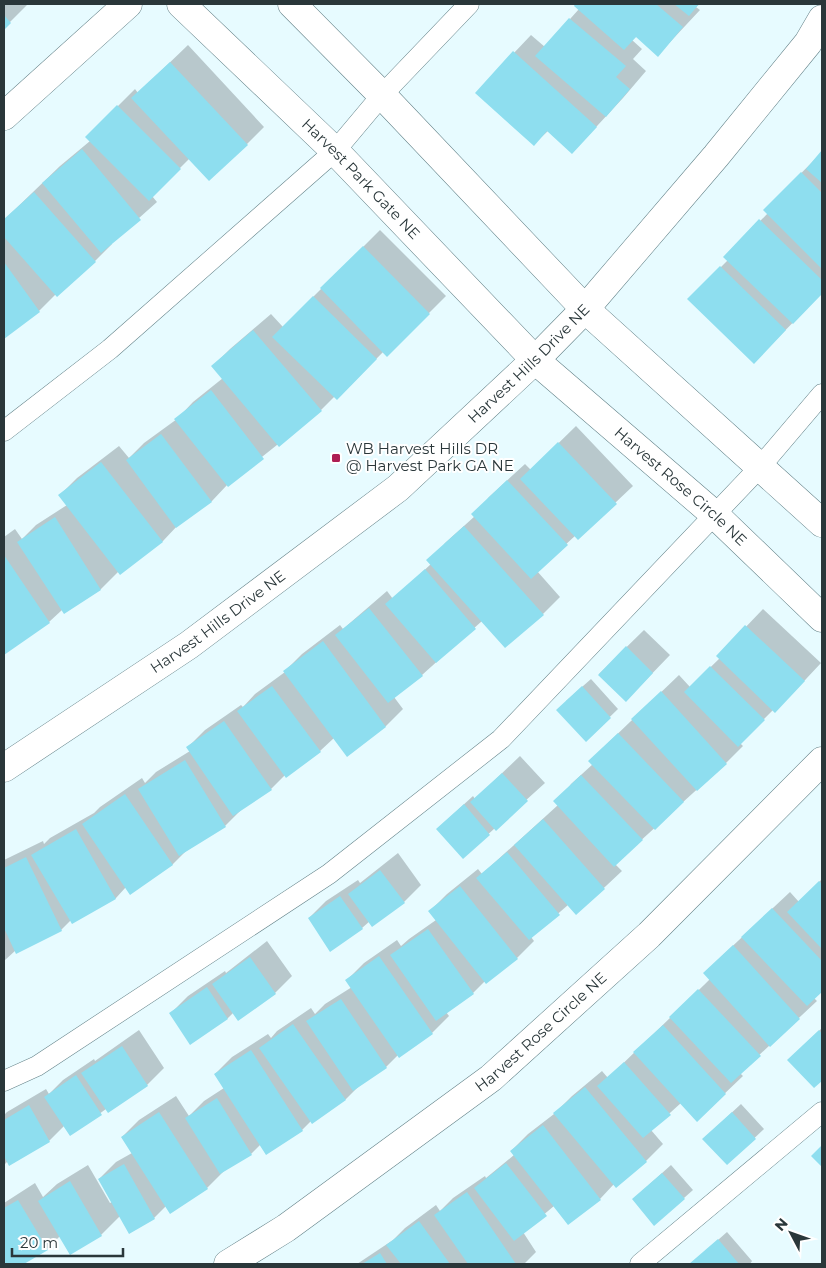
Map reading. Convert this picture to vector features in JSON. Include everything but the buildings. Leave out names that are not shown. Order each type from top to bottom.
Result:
[{"type":"street","points":[[4,116],[128,4]]},
{"type":"street","name":"Harvest Park Gate NE","points":[[181,4],[335,151],[535,360]]},
{"type":"street","points":[[292,4],[382,95],[585,309],[822,523]]},
{"type":"street","name":"Harvest Hills Drive NE","points":[[4,768],[189,645],[398,488],[535,360],[585,309],[716,156],[808,43],[822,19]]},
{"type":"street","name":"Harvest Rose Circle NE","points":[[535,360],[715,515],[822,618]]},
{"type":"street","name":"Harvest Rose Circle NE","points":[[228,1264],[286,1228],[491,1078],[649,935],[822,761]]},
{"type":"lane","points":[[4,430],[110,349],[335,151],[382,95],[470,4]]},
{"type":"lane","points":[[4,1081],[37,1066],[329,874],[493,745],[760,467],[822,394]]},
{"type":"lane","points":[[640,1264],[822,1112]]},
{"type":"place","name":"WB Harvest Hills DR @ Harvest Park GA NE","points":[[336,458]]}]
